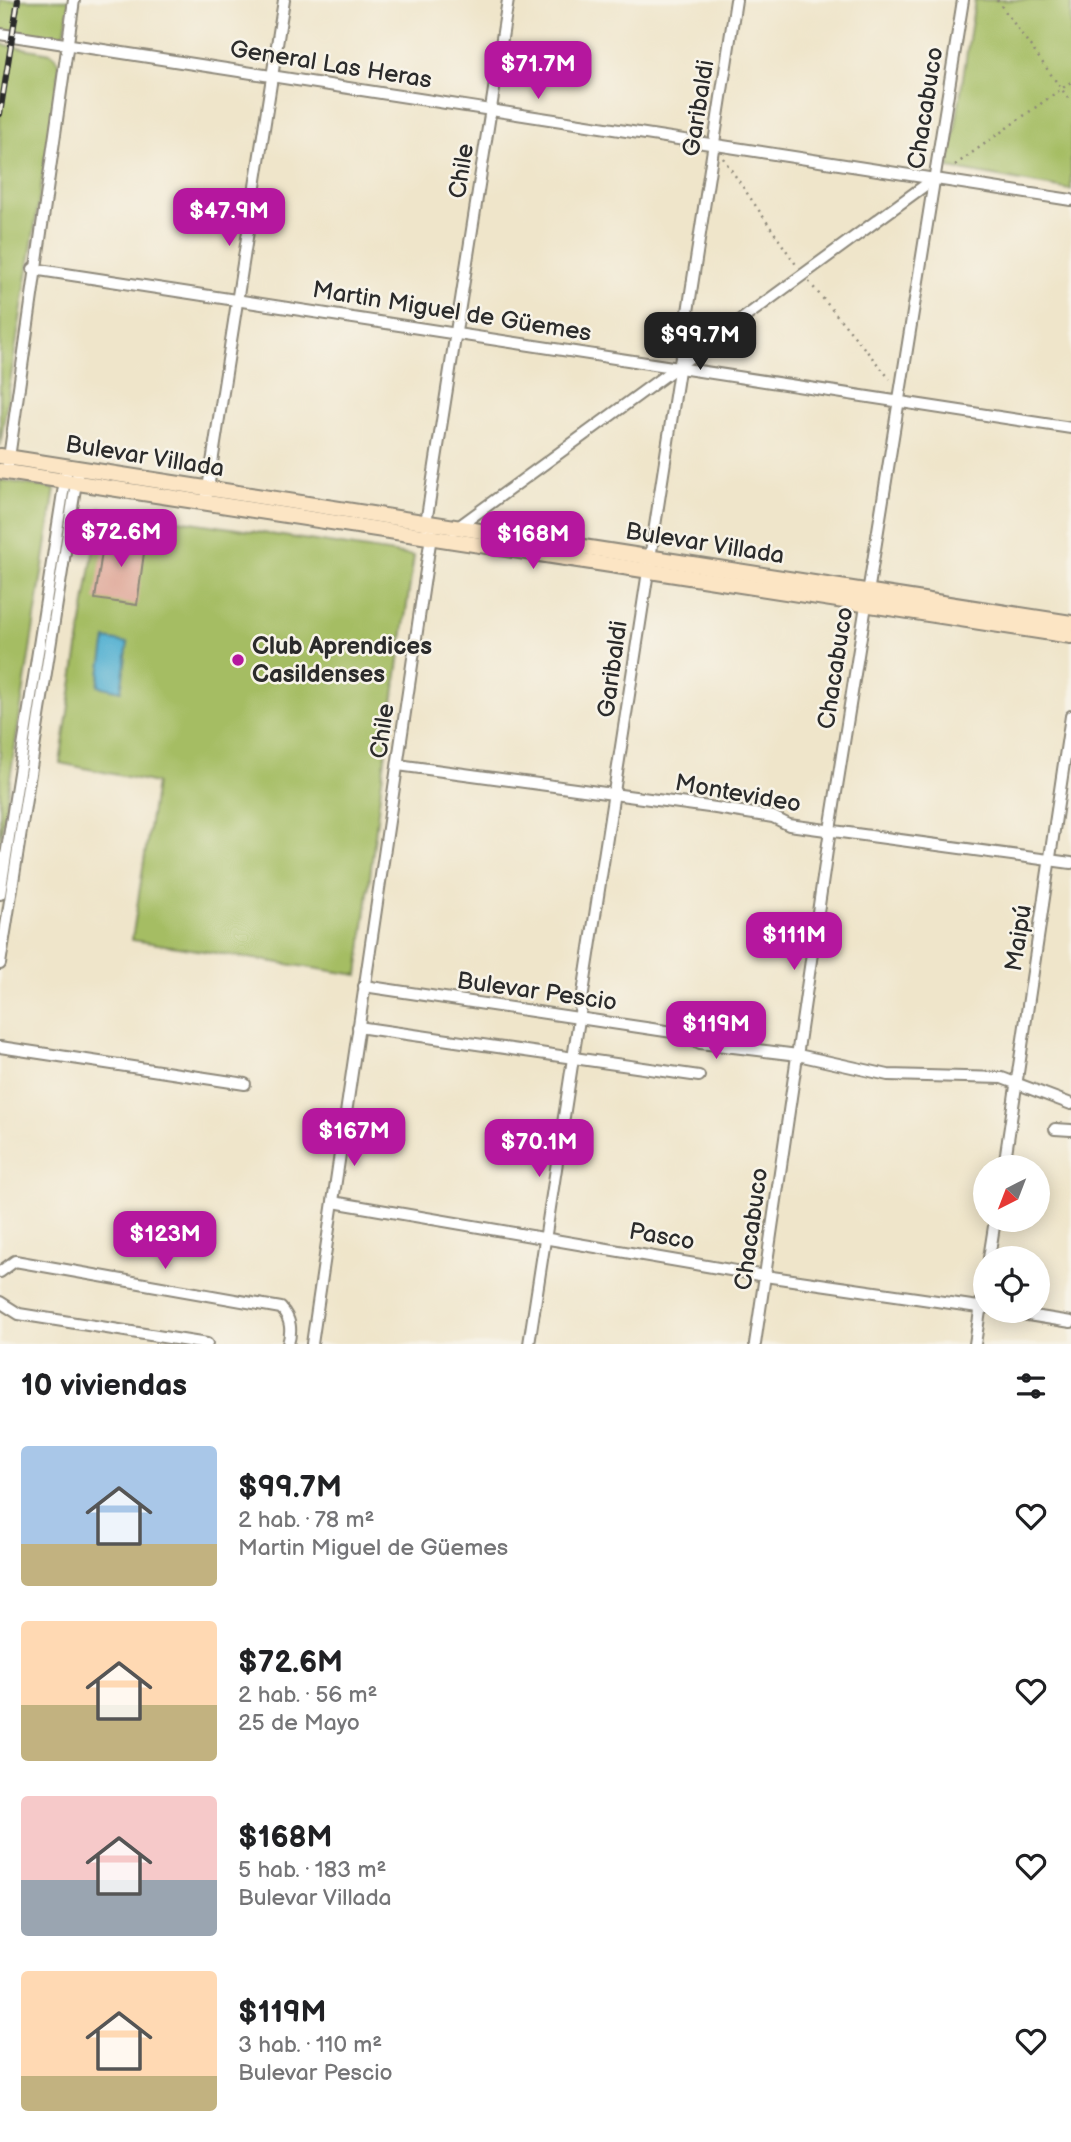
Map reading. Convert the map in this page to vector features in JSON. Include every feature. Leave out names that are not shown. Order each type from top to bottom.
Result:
[{"type":"main road","name":"Bulevar Villada","points":[[4,464],[433,532],[647,573],[1071,623]]},
{"type":"main road","name":"Bulevar Villada","points":[[433,532],[456,527],[650,558],[1071,636]]},
{"type":"street","points":[[4,464],[74,0]]},
{"type":"street","points":[[207,495],[284,0]]},
{"type":"street","name":"Chile","points":[[312,1344],[433,532],[457,333],[508,0]]},
{"type":"street","name":"Garibaldi","points":[[528,1344],[736,0]]},
{"type":"street","name":"Chacabuco","points":[[755,1344],[831,830],[963,0]]},
{"type":"street","name":"General Las Heras","points":[[0,34],[1071,200]]},
{"type":"street","points":[[433,532],[456,527],[935,178]]},
{"type":"street","name":"Martin Miguel de Güemes","points":[[33,269],[1071,428]]},
{"type":"street","points":[[0,894],[72,474]]},
{"type":"street","points":[[0,964],[72,474]]},
{"type":"street","name":"Maipú","points":[[1005,1155],[1071,716]]},
{"type":"street","name":"Montevideo","points":[[398,765],[709,807],[773,817],[789,825],[1071,863]]},
{"type":"street","name":"Bulevar Pescio","points":[[364,986],[679,1033],[700,1043],[798,1055],[888,1075],[1002,1078],[1071,1104]]},
{"type":"street","points":[[358,1027],[699,1076]]},
{"type":"street","points":[[0,1048],[245,1084]]},
{"type":"street","points":[[1055,1129],[1071,1130]]},
{"type":"street","name":"Pasco","points":[[333,1202],[546,1236],[765,1276],[973,1307]]},
{"type":"street","points":[[0,1272],[15,1261],[281,1308],[289,1316],[291,1334],[288,1344]]},
{"type":"street","points":[[0,1302],[19,1314],[207,1344]]},
{"type":"street","points":[[1050,1319],[1071,1322]]},
{"type":"street","points":[[975,1344],[980,1323]]},
{"type":"path","points":[[997,0],[1071,102]]},
{"type":"path","points":[[955,165],[1071,82]]},
{"type":"green space","points":[[0,0],[70,0],[65,32],[55,39],[0,30]]},
{"type":"green space","points":[[975,0],[1071,0],[1071,190],[949,168]]},
{"type":"green space","points":[[0,44],[51,53],[60,67],[0,446]]},
{"type":"green space","points":[[0,480],[55,489],[0,843]]},
{"type":"green space","name":"Club Aprendices Casildenses","points":[[100,508],[414,556],[381,786],[358,975],[132,940],[156,783],[60,763]]},
{"type":"water","points":[[106,639],[128,643],[121,691],[98,686]]},
{"type":"building","points":[[105,532],[146,538],[137,605],[95,599]]},
{"type":"railway","points":[[0,114],[18,0]]},
{"type":"place","name":"Club Aprendices Casildenses","points":[[238,660]]}]
